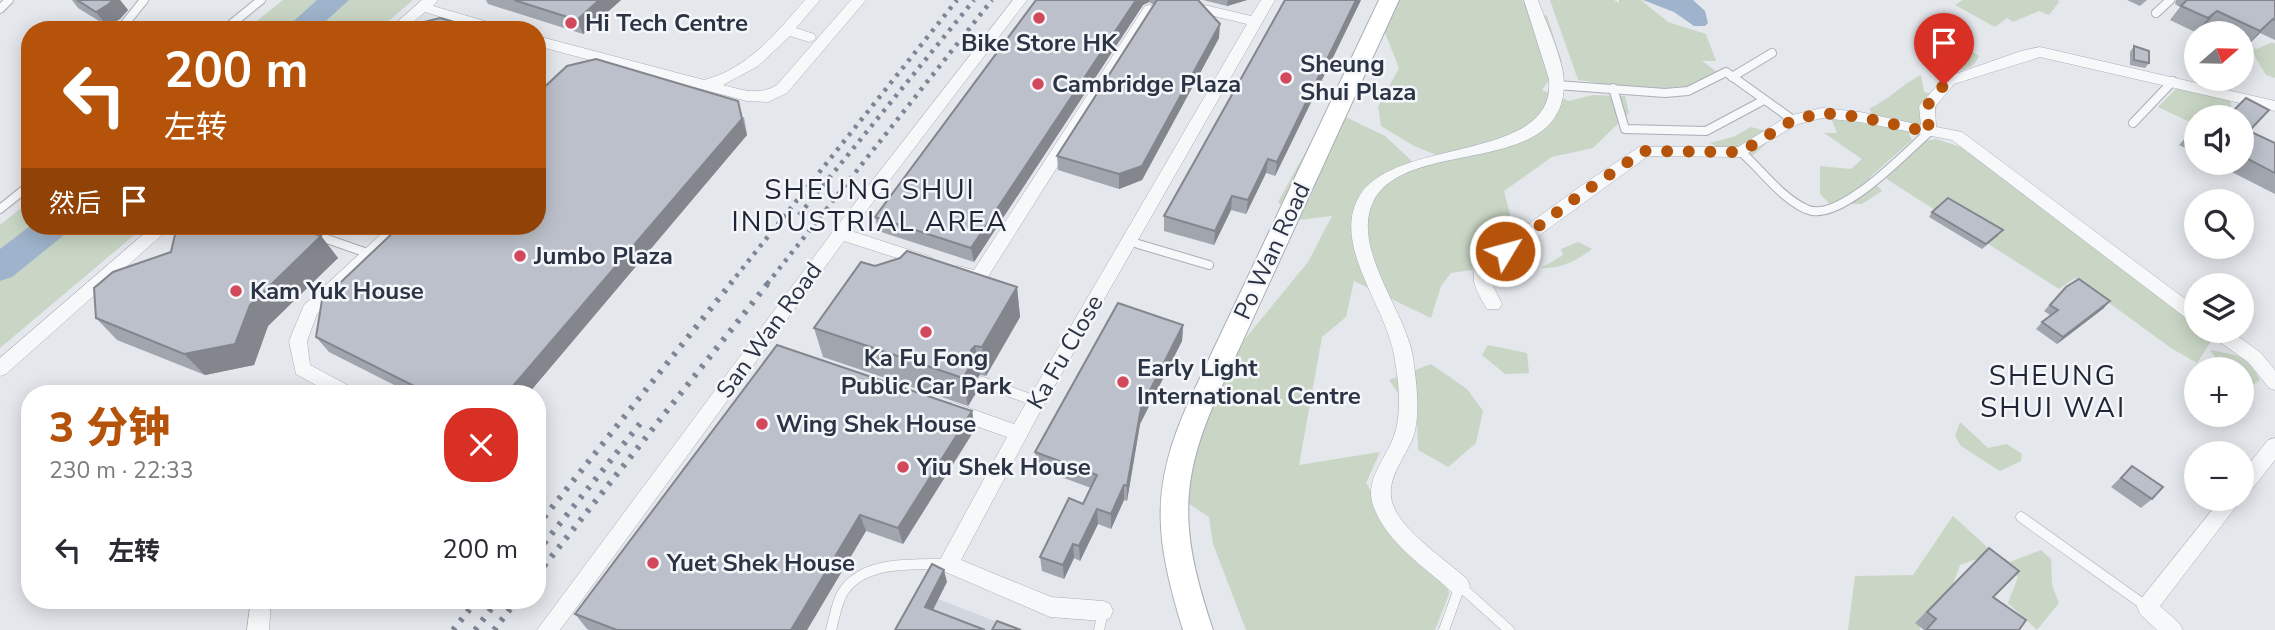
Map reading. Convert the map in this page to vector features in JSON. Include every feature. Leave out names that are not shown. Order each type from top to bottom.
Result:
[{"type":"street","points":[[703,85],[742,73],[757,61],[813,0]]},
{"type":"street","points":[[546,45],[578,59],[759,98],[775,94],[859,0]]},
{"type":"street","name":"San Wan Road","points":[[548,630],[764,347],[840,234],[1020,0]]},
{"type":"street","points":[[1165,0],[1256,22]]},
{"type":"street","name":"Ka Fu Close","points":[[948,564],[1036,401],[1268,0]]},
{"type":"street","name":"Po Wan Road","points":[[1198,630],[1182,576],[1176,536],[1173,501],[1179,456],[1267,259],[1389,0]]},
{"type":"street","points":[[1460,586],[1390,520],[1382,504],[1379,490],[1407,424],[1402,346],[1364,254],[1361,215],[1367,197],[1383,180],[1409,166],[1493,148],[1520,138],[1542,121],[1555,102],[1557,85],[1531,0]]},
{"type":"street","points":[[406,21],[426,4],[474,21]]},
{"type":"street","points":[[840,234],[978,278],[1150,9]]},
{"type":"street","points":[[786,30],[809,37]]},
{"type":"street","points":[[1929,132],[1927,106],[1949,81],[2026,54],[2056,55],[2275,106]]},
{"type":"street","points":[[1493,304],[1481,280],[1481,271],[1487,264],[1644,151],[1741,152],[1793,120],[1822,113],[1860,117],[1957,136],[2184,307]]},
{"type":"street","points":[[0,369],[154,235]]},
{"type":"street","points":[[332,385],[302,369],[298,341],[310,310],[390,235]]},
{"type":"street","points":[[2234,343],[2254,357],[2275,383]]},
{"type":"street","points":[[936,405],[1018,433]]},
{"type":"street","points":[[2254,472],[2275,446]]},
{"type":"street","points":[[2172,630],[2147,607],[2223,511]]},
{"type":"street","points":[[948,564],[1050,607],[1103,611]]},
{"type":"street","points":[[258,630],[260,609]]},
{"type":"lane","points":[[0,9],[9,0]]},
{"type":"lane","points":[[127,21],[144,0]]},
{"type":"lane","points":[[235,21],[261,0]]},
{"type":"lane","points":[[2156,13],[2170,0]]},
{"type":"lane","points":[[1732,77],[1772,53]]},
{"type":"lane","points":[[1557,85],[1665,93],[1688,91],[1726,72],[1793,120]]},
{"type":"lane","points":[[2133,123],[2172,81]]},
{"type":"lane","points":[[1613,88],[1625,129],[1706,131],[1764,100]]},
{"type":"lane","points":[[1741,152],[1793,201],[1818,214],[1854,197],[1929,132]]},
{"type":"lane","points":[[0,209],[21,193]]},
{"type":"lane","points":[[316,235],[370,254]]},
{"type":"lane","points":[[1128,241],[1209,265]]},
{"type":"lane","points":[[982,382],[1036,401]]},
{"type":"lane","points":[[2021,517],[2147,607]]},
{"type":"lane","points":[[831,630],[845,589],[855,578],[919,564],[948,564]]},
{"type":"lane","points":[[1444,630],[1460,586],[1509,630]]},
{"type":"lane","points":[[1099,630],[1103,611]]},
{"type":"shaded area","points":[[925,594],[1018,630],[905,630]]},
{"type":"green space","points":[[283,0],[413,0],[388,21],[256,21]]},
{"type":"green space","points":[[1399,0],[1522,0],[1525,5],[1547,16],[1562,62],[1542,90],[1569,101],[1593,95],[1625,96],[1629,113],[1593,148],[1552,157],[1504,191],[1512,222],[1521,229],[1520,235],[1472,270],[1451,273],[1441,286],[1431,318],[1354,281],[1346,317],[1322,337],[1299,465],[1380,452],[1366,483],[1396,530],[1446,580],[1449,594],[1435,630],[1246,630],[1213,544],[1209,517],[1185,501],[1161,511],[1180,427],[1235,351],[1308,262],[1332,216],[1299,220],[1278,202],[1329,109],[1385,136],[1415,164],[1447,159],[1414,146],[1381,126],[1378,107],[1399,68],[1383,28]]},
{"type":"green space","points":[[1550,0],[1614,0],[1619,3],[1619,0],[1641,0],[1668,22],[1706,34],[1716,61],[1702,61],[1717,72],[1688,87],[1663,90],[1578,80]]},
{"type":"green space","points":[[1963,0],[2059,2],[2049,15],[2039,11],[2013,22],[2007,18],[1995,27],[1955,5]]},
{"type":"green space","points":[[1958,41],[1979,56],[1976,62],[1961,70],[1937,68],[1943,56]]},
{"type":"green space","points":[[2272,42],[2275,44],[2275,78],[2266,75],[2254,55],[2254,48]]},
{"type":"green space","points":[[1921,75],[1924,92],[1940,96],[1934,116],[1909,134],[1912,140],[1870,177],[1882,191],[1862,204],[1830,204],[1820,194],[1820,166],[1851,169],[1862,159],[1824,133],[1837,133],[1831,118],[1873,125],[1870,108]]},
{"type":"green space","points":[[2178,87],[2184,88],[2184,91],[2230,99],[2231,105],[2184,105],[2184,119],[2158,107]]},
{"type":"green space","points":[[1751,127],[1777,134],[1752,156],[1724,151],[1710,143],[1733,137]]},
{"type":"green space","points":[[1936,139],[1961,147],[2033,201],[2045,194],[2097,235],[2088,242],[2184,312],[2184,343],[2210,343],[2201,357],[2187,357],[2171,348],[2075,278],[2059,289],[1888,180],[1885,175],[1925,141]]},
{"type":"green space","points":[[21,208],[21,235],[134,235],[0,348],[0,225]]},
{"type":"green space","points":[[1578,242],[1592,249],[1568,263],[1541,268],[1563,255],[1561,249]]},
{"type":"green space","points":[[1488,345],[1527,353],[1529,373],[1505,374],[1482,355]]},
{"type":"green space","points":[[2210,350],[2240,357],[2215,357]]},
{"type":"green space","points":[[1431,364],[1467,389],[1483,411],[1476,443],[1448,467],[1418,450],[1417,420],[1389,380]]},
{"type":"green space","points":[[2254,371],[2260,380],[2254,384]]},
{"type":"green space","points":[[1960,422],[1988,448],[2007,444],[2022,454],[2021,461],[2000,471],[1961,446],[1955,436]]},
{"type":"green space","points":[[1953,516],[1987,547],[2010,562],[2041,550],[2051,559],[2052,585],[2059,603],[2037,630],[2008,603],[2018,577],[1988,555],[1960,565],[1949,596],[1922,622],[1920,630],[1848,630],[1855,576],[1913,575]]},
{"type":"water","points":[[1643,0],[1693,0],[1705,11],[1708,23],[1705,26],[1694,26],[1674,12]]},
{"type":"building","points":[[77,0],[113,0],[96,12]]},
{"type":"building","points":[[514,0],[599,0],[577,20]]},
{"type":"building","name":"Cambridge Plaza","points":[[1036,0],[1136,0],[971,248],[875,217]]},
{"type":"building","points":[[1157,0],[1198,0],[1220,24],[1142,166],[1119,174],[1057,156]]},
{"type":"building","name":"Sheung Shui Plaza","points":[[1285,0],[1356,0],[1277,162],[1268,159],[1248,200],[1232,196],[1215,231],[1164,216]]},
{"type":"building","points":[[2187,0],[2275,0],[2275,20],[2260,31],[2254,28],[2254,21],[2238,21],[2217,11],[2208,18],[2181,6]]},
{"type":"building","points":[[440,18],[450,21],[428,21]]},
{"type":"building","points":[[2134,46],[2149,51],[2149,63],[2134,60]]},
{"type":"building","name":"Jumbo Plaza","points":[[596,59],[738,101],[742,119],[514,385],[412,385],[316,337],[322,300],[391,235],[546,235],[546,86],[567,66]]},
{"type":"building","points":[[2246,98],[2269,110],[2254,126],[2254,105],[2239,105]]},
{"type":"building","points":[[2254,133],[2275,143],[2275,173],[2254,162]]},
{"type":"building","points":[[1948,198],[2003,230],[1986,244],[1932,212]]},
{"type":"building","points":[[175,235],[321,236],[250,305],[235,344],[184,354],[96,318],[94,288],[113,272],[171,252]]},
{"type":"building","name":"Ka Fu Fong Public Car Park","points":[[907,251],[1017,287],[982,347],[975,346],[971,350],[974,360],[963,378],[814,328],[861,262],[875,266],[900,258]]},
{"type":"building","points":[[2079,279],[2110,301],[2063,337],[2042,322],[2058,310],[2050,305],[2066,287]]},
{"type":"building","name":"Early Light International Centre","points":[[1118,303],[1183,325],[1141,408],[1127,486],[1124,485],[1111,514],[1097,509],[1079,546],[1073,544],[1063,565],[1040,557],[1069,498],[1083,504],[1097,475],[1035,452]]},
{"type":"building","points":[[777,345],[972,411],[898,528],[860,515],[791,630],[617,630],[575,614]]},
{"type":"building","points":[[2132,466],[2163,487],[2152,499],[2121,478]]},
{"type":"building","points":[[1989,548],[2019,571],[1993,597],[2026,620],[2019,630],[1926,630],[1936,619],[1927,612]]},
{"type":"building","points":[[932,564],[944,570],[925,607],[985,630],[895,630]]},
{"type":"building","points":[[997,621],[1021,630],[992,630]]},
{"type":"waterway","points":[[309,21],[335,0]]},
{"type":"waterway","points":[[0,268],[41,235]]},
{"type":"railway","points":[[730,284],[957,0]]},
{"type":"railway","points":[[799,215],[974,0]]},
{"type":"railway","points":[[767,284],[992,0]]},
{"type":"railway","points":[[546,515],[732,282]]},
{"type":"railway","points":[[546,564],[769,282]]},
{"type":"railway","points":[[546,541],[643,420]]},
{"type":"railway","points":[[453,630],[470,609]]},
{"type":"railway","points":[[475,630],[491,609]]},
{"type":"railway","points":[[494,630],[510,609]]},
{"type":"place","name":"Bike Store HK","points":[[1039,18]]},
{"type":"place","name":"Hi Tech Centre","points":[[571,23]]},
{"type":"place","name":"Sheung Shui Plaza","points":[[1286,78]]},
{"type":"place","name":"Cambridge Plaza","points":[[1038,84]]},
{"type":"place","name":"Jumbo Plaza","points":[[520,256]]},
{"type":"place","name":"Kam Yuk House","points":[[236,291]]},
{"type":"place","name":"Ka Fu Fong Public Car Park","points":[[926,332]]},
{"type":"place","name":"Early Light International Centre","points":[[1123,382]]},
{"type":"place","name":"Wing Shek House","points":[[762,424]]},
{"type":"place","name":"Yiu Shek House","points":[[903,467]]},
{"type":"place","name":"Yuet Shek House","points":[[653,563]]},
{"type":"district","name":"SHEUNG SHUI INDUSTRIAL AREA","points":[[870,205]]},
{"type":"district","name":"SHEUNG SHUI WAI","points":[[2053,391]]},
{"type":"route","points":[[1505,251],[1644,151],[1741,152],[1793,120],[1822,113],[1860,117],[1929,132],[1927,106],[1944,85]]}]
